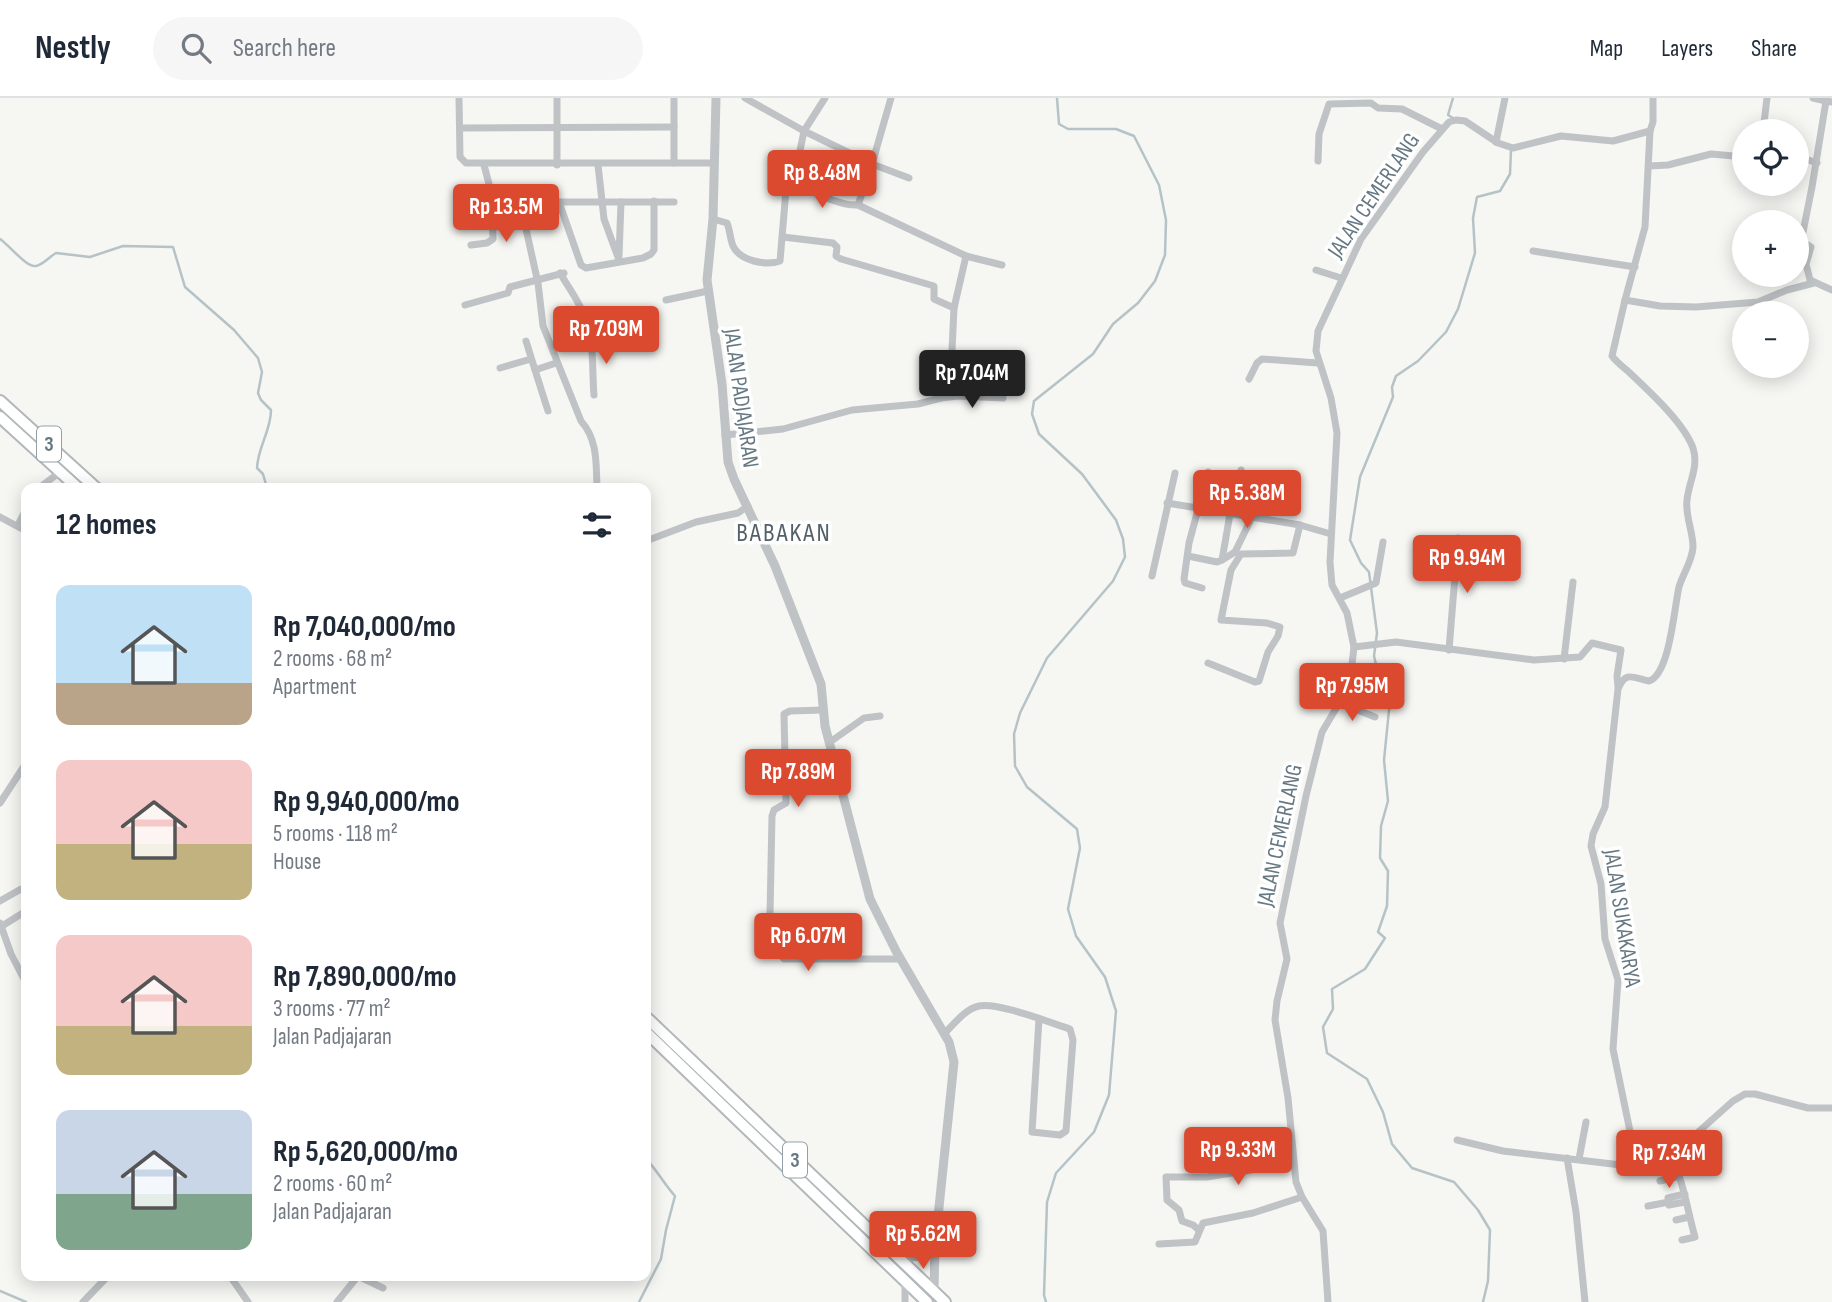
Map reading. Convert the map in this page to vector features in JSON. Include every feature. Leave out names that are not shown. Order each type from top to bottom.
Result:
[{"type":"main road","name":"3","points":[[0,401],[90,483]]},
{"type":"main road","name":"3","points":[[0,417],[72,483]]},
{"type":"main road","name":"3","points":[[651,1022],[905,1281],[945,1302]]},
{"type":"main road","name":"3","points":[[651,1037],[825,1197],[865,1228],[898,1259],[931,1297]]},
{"type":"street","points":[[459,98],[462,161],[484,164],[715,163]]},
{"type":"street","points":[[556,164],[557,98]]},
{"type":"street","points":[[674,98],[674,163]]},
{"type":"street","name":"JALAN PADJAJARAN","points":[[716,98],[708,291],[720,373],[728,462],[808,646],[821,684],[825,726],[870,899],[949,1042],[954,1062],[931,1297]]},
{"type":"street","points":[[745,98],[804,131],[872,164],[909,178]]},
{"type":"street","points":[[713,219],[727,223],[733,248],[754,261],[768,264],[779,261],[785,202],[795,175],[804,131],[825,98]]},
{"type":"street","points":[[858,205],[891,98]]},
{"type":"street","points":[[1505,98],[1496,142],[1513,148],[1561,136],[1613,141],[1650,131]]},
{"type":"street","points":[[1618,689],[1623,679],[1628,677],[1653,680],[1664,661],[1679,588],[1692,555],[1687,497],[1696,463],[1693,447],[1681,428],[1650,393],[1613,358],[1613,347],[1645,227],[1653,98]]},
{"type":"street","points":[[1764,119],[1767,98]]},
{"type":"street","points":[[1814,98],[1828,100],[1801,237],[1803,242],[1811,246],[1806,269],[1814,284]]},
{"type":"street","points":[[1318,161],[1319,134],[1329,104],[1371,103],[1377,108],[1402,109],[1442,129]]},
{"type":"street","name":"JALAN CEMERLANG","points":[[1328,1302],[1323,1231],[1296,1182],[1288,1098],[1275,1020],[1287,959],[1280,923],[1318,744],[1326,724],[1340,703],[1353,670],[1354,647],[1347,613],[1332,585],[1331,534],[1337,433],[1331,398],[1318,363],[1318,331],[1361,239],[1442,129],[1453,120],[1465,121],[1496,142]]},
{"type":"street","points":[[461,128],[674,127]]},
{"type":"street","points":[[1649,166],[1668,165],[1711,154],[1732,156]]},
{"type":"street","points":[[1809,160],[1816,163]]},
{"type":"street","points":[[471,245],[487,243],[493,239],[492,213],[495,203],[484,164]]},
{"type":"street","points":[[598,164],[606,227],[619,260]]},
{"type":"street","points":[[791,180],[822,195],[858,205],[966,256],[1002,265]]},
{"type":"street","points":[[559,202],[583,267],[643,258],[653,252],[654,201]]},
{"type":"street","points":[[520,202],[537,280],[543,326],[581,421],[591,432],[597,483]]},
{"type":"street","points":[[619,260],[621,202]]},
{"type":"street","points":[[495,203],[674,202]]},
{"type":"street","points":[[783,237],[836,244],[836,256],[934,286],[934,299],[954,308]]},
{"type":"street","points":[[1533,251],[1635,267]]},
{"type":"street","points":[[941,398],[951,371],[954,308],[966,256]]},
{"type":"street","points":[[1317,270],[1341,278]]},
{"type":"street","points":[[465,305],[508,293],[510,287],[562,273],[587,323],[591,339],[594,395]]},
{"type":"street","points":[[1625,300],[1660,306],[1696,307],[1758,302],[1787,290],[1814,284],[1832,290]]},
{"type":"street","points":[[666,300],[708,291]]},
{"type":"street","points":[[526,341],[548,411]]},
{"type":"street","points":[[500,368],[531,359]]},
{"type":"street","points":[[1249,379],[1262,359],[1318,363]]},
{"type":"street","points":[[535,370],[556,363]]},
{"type":"street","points":[[725,435],[783,429],[852,410],[918,404],[941,398],[1003,398]]},
{"type":"street","points":[[1222,560],[1241,470]]},
{"type":"street","points":[[46,483],[60,472]]},
{"type":"street","points":[[1202,588],[1185,583],[1197,509],[1208,472]]},
{"type":"street","points":[[1152,576],[1175,473]]},
{"type":"street","points":[[1188,556],[1217,562],[1235,552],[1256,518],[1267,484]]},
{"type":"street","points":[[1167,503],[1300,525],[1331,534]]},
{"type":"street","points":[[651,539],[696,522],[731,515],[748,506]]},
{"type":"street","points":[[0,517],[21,527]]},
{"type":"street","points":[[18,525],[21,519]]},
{"type":"street","points":[[1208,663],[1255,682],[1259,681],[1268,652],[1279,636],[1280,627],[1267,623],[1221,620],[1230,570],[1241,554],[1293,553],[1300,525]]},
{"type":"street","points":[[1449,650],[1458,538]]},
{"type":"street","points":[[1340,598],[1376,583],[1383,541]]},
{"type":"street","points":[[1354,647],[1395,642],[1514,659],[1564,659],[1573,582]]},
{"type":"street","name":"JALAN SUKAKARYA","points":[[1564,659],[1580,657],[1592,643],[1620,649],[1605,807],[1593,834],[1591,846],[1601,884],[1605,939],[1618,981],[1613,1049],[1631,1136],[1637,1150],[1642,1153]]},
{"type":"street","points":[[1340,703],[1375,717]]},
{"type":"street","points":[[824,709],[790,711],[784,714],[786,803],[774,810],[772,817],[771,914],[776,950],[784,959],[901,959]]},
{"type":"street","points":[[830,742],[864,718],[880,716]]},
{"type":"street","points":[[0,803],[21,770]]},
{"type":"street","points":[[0,901],[21,889]]},
{"type":"street","points":[[21,914],[1,924],[4,946],[21,975]]},
{"type":"street","points":[[944,1034],[960,1018],[978,1006],[988,1006],[1039,1019],[1070,1029],[1073,1034],[1066,1131],[1060,1135],[1032,1132],[1039,1019]]},
{"type":"street","points":[[1652,1164],[1670,1157],[1733,1101],[1745,1094],[1755,1094],[1808,1108],[1832,1108]]},
{"type":"street","points":[[1579,1159],[1586,1122]]},
{"type":"street","points":[[1457,1140],[1503,1151],[1625,1165],[1636,1161],[1642,1153],[1670,1157]]},
{"type":"street","points":[[1670,1157],[1675,1177]]},
{"type":"street","points":[[1567,1158],[1576,1212],[1585,1302]]},
{"type":"street","points":[[1199,1230],[1182,1221],[1179,1210],[1167,1199],[1166,1177],[1207,1177],[1293,1163]]},
{"type":"street","points":[[1660,1181],[1679,1176],[1695,1237],[1682,1240]]},
{"type":"street","points":[[1159,1244],[1179,1245],[1195,1242],[1203,1223],[1253,1213],[1302,1197]]},
{"type":"street","points":[[1648,1206],[1669,1202],[1668,1198],[1685,1198]]},
{"type":"street","points":[[865,1228],[874,1228],[902,1240],[913,1240],[922,1235],[939,1215]]},
{"type":"street","points":[[1676,1220],[1689,1217]]},
{"type":"street","points":[[898,1259],[919,1256],[935,1246]]},
{"type":"street","points":[[83,1302],[103,1281]]},
{"type":"street","points":[[233,1281],[248,1302]]},
{"type":"street","points":[[337,1302],[354,1281]]},
{"type":"street","points":[[368,1281],[383,1288]]},
{"type":"street","points":[[905,1281],[905,1302]]},
{"type":"waterway","points":[[1046,1302],[1047,1202],[1056,1173],[1094,1132],[1109,1095],[1116,1011],[1105,977],[1076,936],[1068,909],[1080,848],[1077,829],[1027,787],[1015,766],[1014,734],[1020,713],[1047,658],[1113,581],[1125,557],[1123,539],[1116,520],[1082,474],[1039,434],[1032,414],[1034,401],[1093,354],[1113,324],[1138,303],[1155,281],[1165,255],[1166,220],[1159,185],[1134,136],[1116,129],[1068,129],[1059,124],[1057,98]]},
{"type":"waterway","points":[[1453,98],[1448,115],[1453,118]]},
{"type":"waterway","points":[[1483,1302],[1488,1281],[1490,1230],[1478,1210],[1454,1182],[1412,1168],[1392,1144],[1383,1112],[1367,1079],[1327,1053],[1323,1027],[1333,1009],[1332,989],[1365,969],[1385,938],[1378,932],[1387,906],[1388,871],[1380,858],[1381,826],[1388,801],[1384,760],[1390,700],[1381,685],[1374,656],[1377,633],[1369,572],[1361,563],[1350,540],[1360,477],[1393,397],[1392,387],[1396,376],[1418,361],[1446,332],[1458,309],[1475,253],[1473,218],[1477,197],[1500,191],[1510,174],[1511,150]]},
{"type":"waterway","points":[[0,239],[32,266],[42,264],[56,253],[90,257],[123,246],[173,247],[185,287],[234,330],[258,358],[262,372],[258,393],[271,410],[257,468],[263,474],[266,483]]},
{"type":"waterway","points":[[651,1165],[675,1196],[661,1259],[651,1279]]},
{"type":"waterway","points":[[639,1302],[650,1281]]},
{"type":"waterway","points":[[0,1291],[26,1302]]},
{"type":"district","name":"BABAKAN","points":[[784,532]]}]
